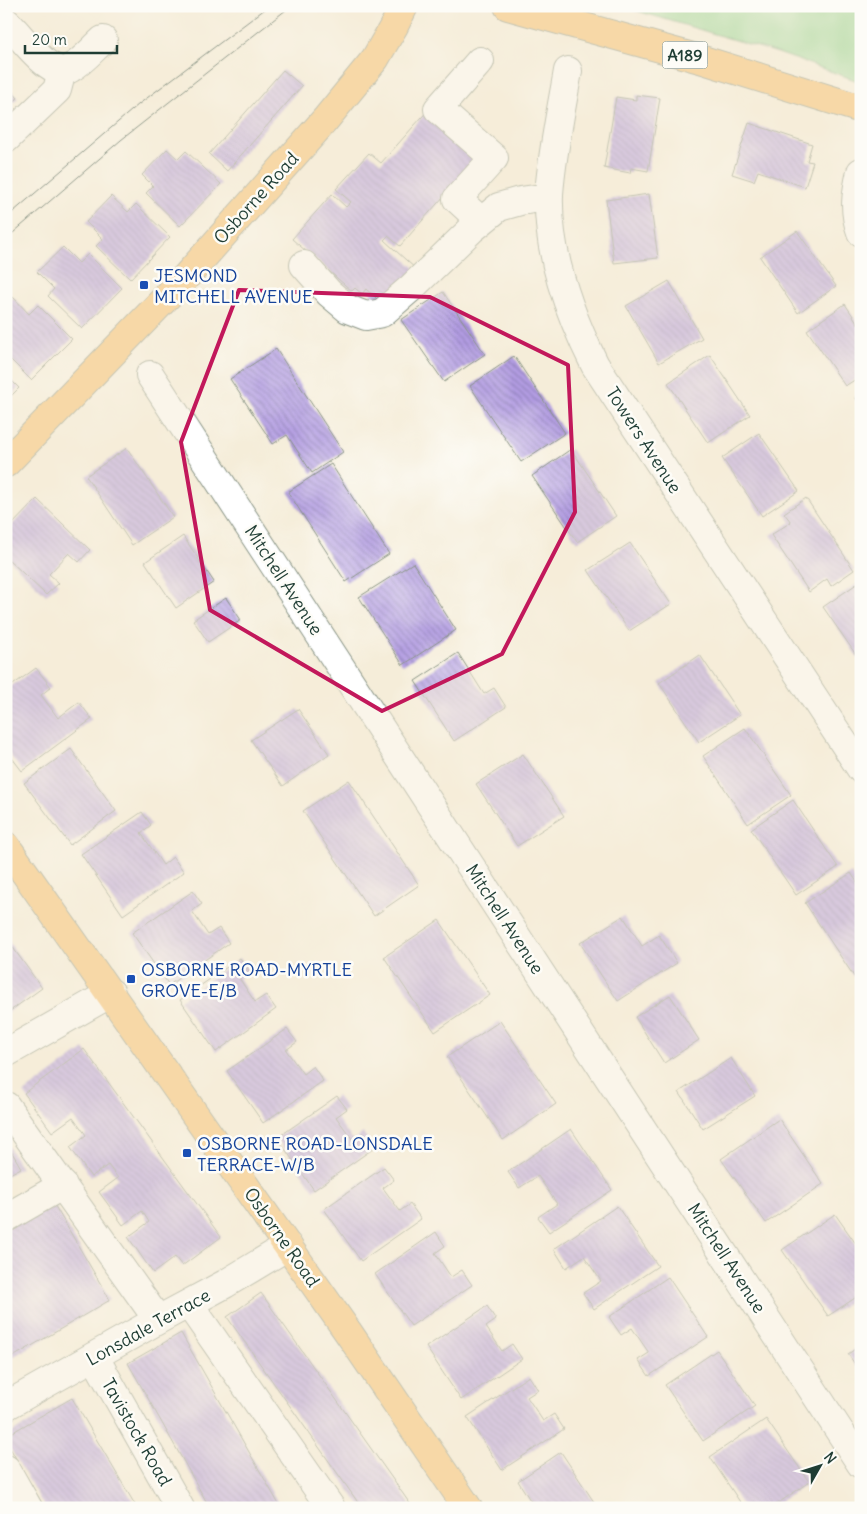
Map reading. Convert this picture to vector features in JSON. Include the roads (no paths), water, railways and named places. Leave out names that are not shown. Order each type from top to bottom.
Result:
[{"type":"main road","name":"Osborne Road","points":[[6,463],[183,280],[325,120],[375,59],[404,6]]},
{"type":"main road","name":"A189","points":[[508,6],[700,59],[861,109]]},
{"type":"main road","name":"Osborne Road","points":[[6,846],[288,1246],[468,1508]]},
{"type":"street","points":[[6,22],[41,60],[62,72],[70,69],[103,40]]},
{"type":"street","points":[[480,61],[438,109],[494,158],[457,199],[481,221]]},
{"type":"street","name":"Towers Avenue","points":[[568,71],[551,173],[549,197],[552,234],[562,287],[577,330],[595,365],[861,769]]},
{"type":"street","points":[[6,139],[57,90],[62,72]]},
{"type":"street","points":[[861,172],[855,208],[861,232]]},
{"type":"street","points":[[304,265],[329,293],[348,309],[366,316],[382,313],[407,292],[434,263],[481,221],[499,208],[520,201],[549,197]]},
{"type":"street","name":"Mitchell Avenue","points":[[150,375],[861,1464]]},
{"type":"street","points":[[6,1053],[111,993]]},
{"type":"street","points":[[6,1106],[158,1320]]},
{"type":"street","points":[[6,1218],[63,1185]]},
{"type":"street","name":"Lonsdale Terrace","points":[[6,1406],[268,1260],[288,1246]]},
{"type":"street","points":[[190,1304],[330,1508]]},
{"type":"street","name":"Tavistock Road","points":[[94,1356],[180,1508]]},
{"type":"street","points":[[6,1469],[28,1508]]},
{"type":"tram line","points":[[6,218],[139,104],[269,6]]},
{"type":"tram line","points":[[6,239],[121,140],[291,6]]},
{"type":"place","name":"JESMOND MITCHELL AVENUE","points":[[144,285]]},
{"type":"place","name":"OSBORNE ROAD-MYRTLE GROVE-E/B","points":[[131,979]]},
{"type":"place","name":"OSBORNE ROAD-LONSDALE TERRACE-W/B","points":[[187,1153]]}]
